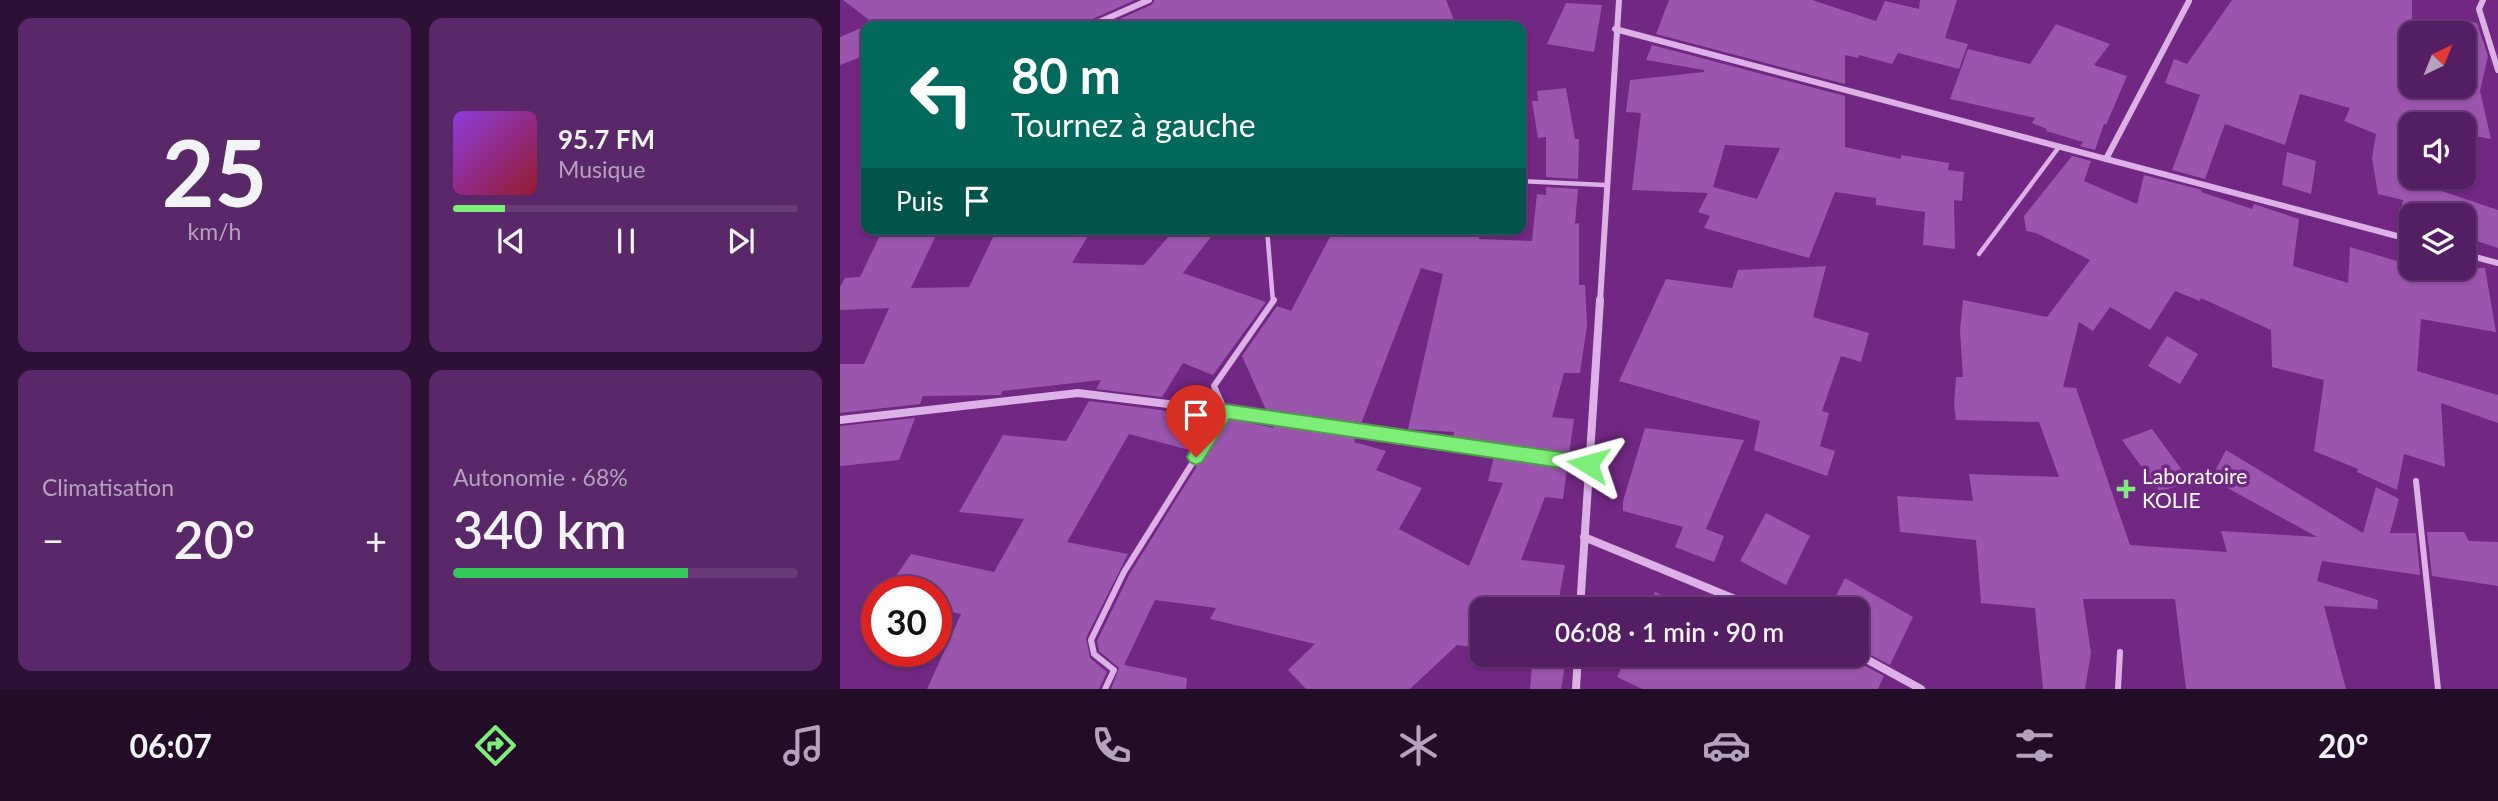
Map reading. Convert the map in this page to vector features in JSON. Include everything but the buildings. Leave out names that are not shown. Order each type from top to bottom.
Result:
[{"type":"street","points":[[1101,21],[1149,0]]},
{"type":"street","points":[[1581,597],[1615,29],[1619,0]]},
{"type":"street","points":[[2483,0],[2479,9],[2498,68]]},
{"type":"street","points":[[2106,159],[2189,1]]},
{"type":"street","points":[[1615,29],[2399,237]]},
{"type":"street","points":[[2476,257],[2498,263]]},
{"type":"street","points":[[840,420],[1078,394],[1225,411],[1588,464]]},
{"type":"street","points":[[1584,537],[1730,597]]},
{"type":"street","points":[[1869,661],[1921,689]]},
{"type":"street","points":[[1576,689],[1577,667]]},
{"type":"lane","points":[[1979,254],[2059,147]]},
{"type":"lane","points":[[1526,181],[1605,185]]},
{"type":"lane","points":[[1105,689],[1114,670],[1094,654],[1091,639],[1124,572],[1225,411],[1214,386],[1275,301],[1268,235]]},
{"type":"lane","points":[[2416,481],[2438,689]]},
{"type":"lane","points":[[2118,689],[2120,652]]},
{"type":"place","name":"Laboratoire KOLIE","points":[[2126,489]]},
{"type":"route","points":[[1196,457],[1225,411],[1588,464]]}]
